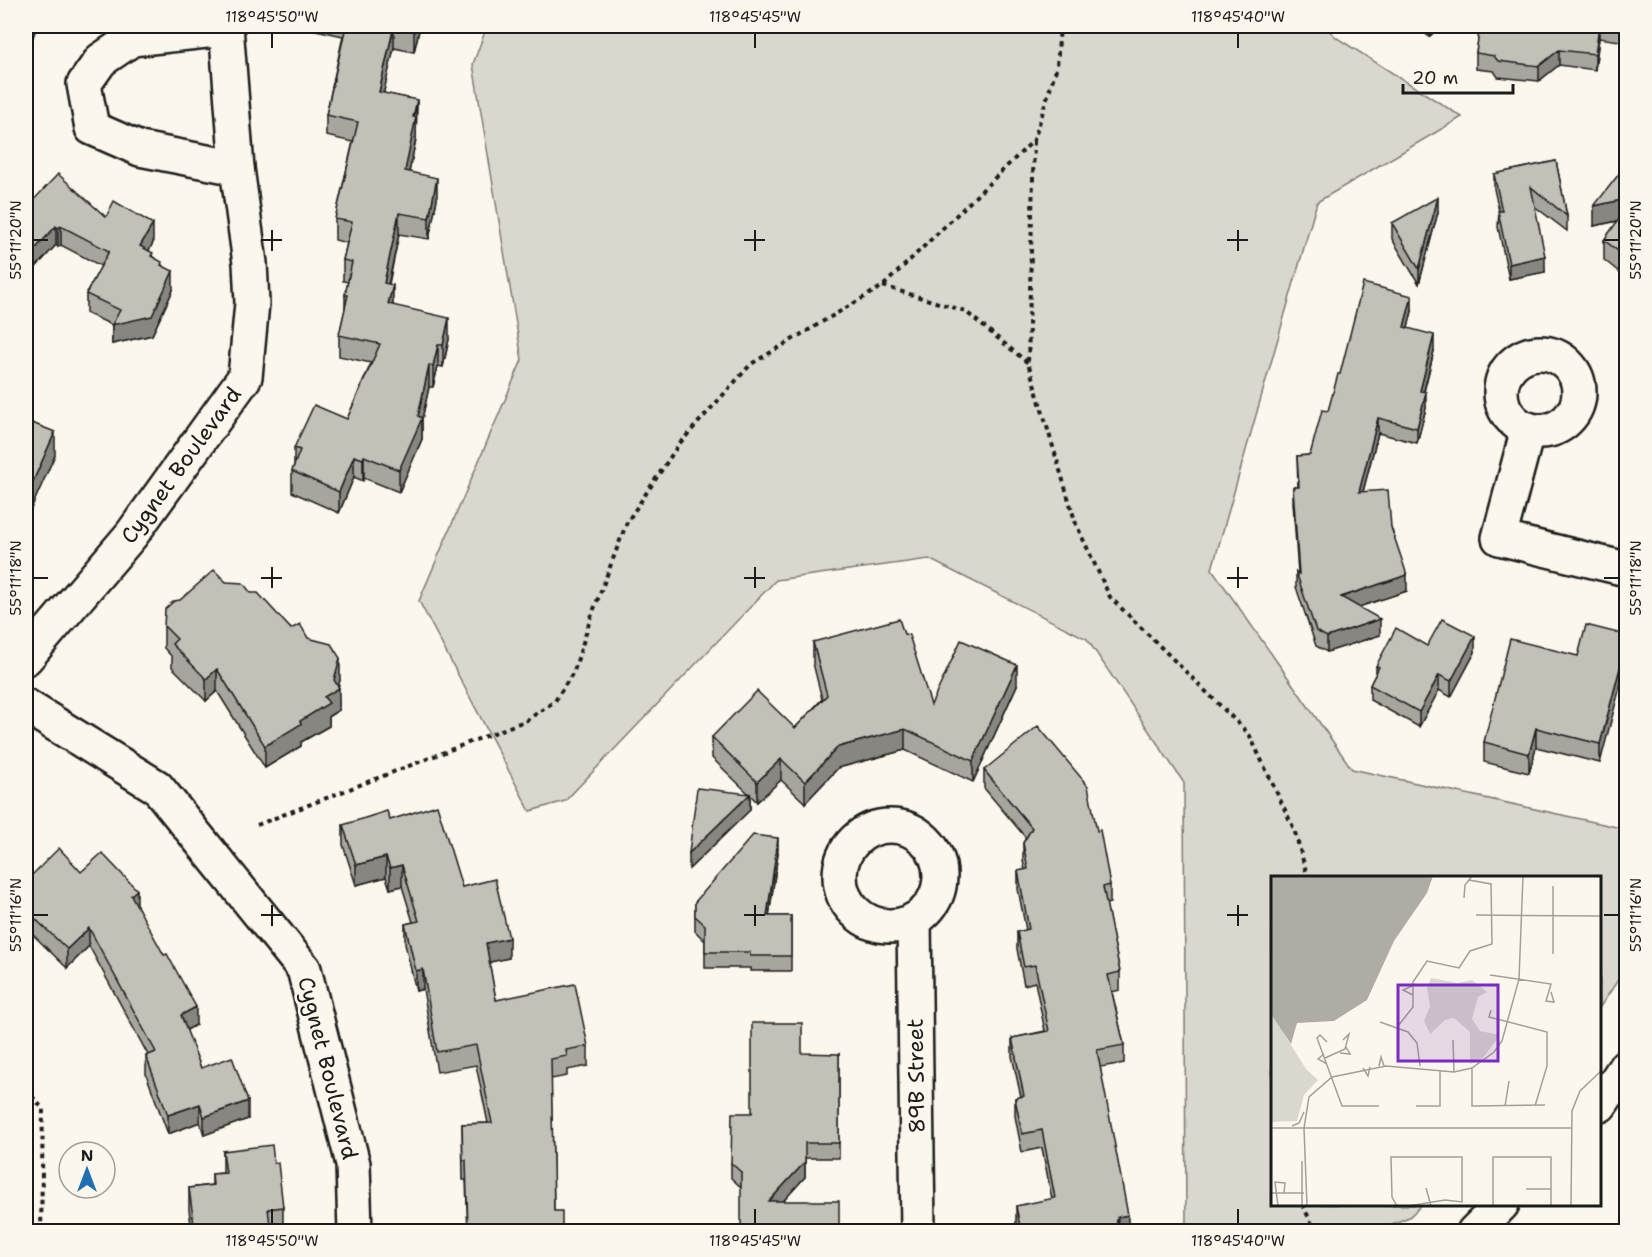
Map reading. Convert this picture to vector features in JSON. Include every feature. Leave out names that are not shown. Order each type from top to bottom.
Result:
[{"type":"street","name":"Cygnet Boulevard","points":[[26,658],[132,534],[245,377],[252,303],[250,263],[237,168],[226,27],[132,39],[101,60],[84,84],[92,128],[140,149],[237,168]]},
{"type":"street","points":[[1528,429],[1499,538],[1626,569]]},
{"type":"street","name":"Cygnet Boulevard","points":[[26,706],[158,786],[304,969],[353,1164],[355,1232]]},
{"type":"street","name":"89B Street","points":[[914,920],[918,1232]]},
{"type":"street","points":[[1601,1102],[1626,1066]]},
{"type":"street","points":[[1474,1232],[1500,1206]]},
{"type":"path","points":[[1060,26],[1057,66],[1034,140],[1028,363],[1076,524],[1110,597],[1249,734],[1294,829],[1307,876]]},
{"type":"path","points":[[257,825],[527,720],[555,701],[574,671],[591,617],[627,522],[679,444],[751,364],[883,286],[1034,140]]},
{"type":"path","points":[[883,286],[965,311],[1028,363]]},
{"type":"path","points":[[26,1089],[43,1109],[40,1232]]},
{"type":"path","points":[[1304,1206],[1316,1232]]},
{"type":"shaded area","points":[[487,26],[1324,26],[1337,38],[1462,117],[1317,202],[1212,569],[1352,769],[1626,829],[1626,968],[1601,1006],[1601,876],[1271,876],[1271,1206],[1421,1206],[1409,1217],[1375,1231],[1186,1231],[1184,783],[1087,639],[929,559],[776,580],[565,801],[530,811],[419,601],[522,360],[473,64]]},
{"type":"building","points":[[346,26],[394,26],[379,92],[417,100],[413,117],[416,117],[405,171],[437,178],[429,218],[399,213],[384,283],[393,285],[388,304],[449,318],[443,345],[438,345],[433,366],[429,365],[418,416],[422,418],[399,470],[364,456],[363,459],[354,456],[339,492],[292,471],[300,450],[294,448],[314,405],[347,419],[380,344],[339,335],[348,295],[345,295],[352,262],[343,260],[352,222],[335,219],[358,122],[326,115]]},
{"type":"building","points":[[394,26],[416,26],[414,31]]},
{"type":"building","points":[[1480,26],[1599,26],[1595,54],[1559,50],[1539,66],[1498,61],[1494,56],[1476,53]]},
{"type":"building","points":[[26,149],[27,207],[58,174],[106,217],[114,201],[153,224],[140,246],[153,253],[151,256],[162,262],[161,265],[173,271],[152,316],[112,325],[120,310],[86,294],[109,251],[61,226],[58,228],[56,226],[26,257]]},
{"type":"building","points":[[1556,161],[1567,216],[1531,187],[1545,256],[1509,264],[1498,211],[1502,211],[1494,174]]},
{"type":"building","points":[[1626,165],[1626,199],[1594,206]]},
{"type":"building","points":[[1438,197],[1419,269],[1392,223]]},
{"type":"building","points":[[1626,209],[1626,260],[1604,240]]},
{"type":"building","points":[[1363,283],[1412,296],[1404,327],[1434,335],[1420,391],[1426,392],[1417,428],[1378,418],[1359,492],[1388,490],[1391,527],[1407,575],[1341,597],[1380,619],[1327,637],[1316,631],[1296,572],[1299,574],[1293,487],[1299,487],[1297,456],[1310,455],[1322,410],[1328,411],[1338,374],[1340,374]]},
{"type":"building","points":[[27,421],[55,432],[26,497],[26,424]]},
{"type":"building","points":[[214,570],[226,582],[243,583],[251,593],[258,593],[291,629],[300,624],[308,638],[331,644],[340,658],[334,680],[339,688],[324,697],[329,703],[300,721],[301,724],[265,746],[217,669],[206,679],[172,644],[177,639],[164,626],[165,609],[174,601],[180,600]]},
{"type":"building","points":[[899,619],[904,634],[909,635],[931,705],[961,640],[1017,665],[973,761],[905,729],[838,747],[805,782],[781,759],[757,782],[712,737],[757,691],[795,728],[827,695],[813,642]]},
{"type":"building","points":[[1442,619],[1475,636],[1451,681],[1439,675],[1419,712],[1370,685],[1379,667],[1376,666],[1396,628],[1427,646]]},
{"type":"building","points":[[1586,625],[1626,635],[1626,645],[1600,744],[1536,728],[1529,754],[1484,742],[1510,639],[1578,656]]},
{"type":"building","points":[[1038,726],[1088,786],[1097,831],[1100,830],[1110,885],[1103,887],[1120,972],[1108,975],[1124,1045],[1097,1050],[1128,1215],[1117,1217],[1119,1232],[1021,1232],[1016,1206],[1055,1198],[1042,1130],[1022,1134],[1015,1098],[1024,1096],[1012,1038],[1049,1031],[1035,965],[1024,967],[1017,932],[1029,929],[1018,871],[1028,869],[1023,843],[1032,828],[984,770]]},
{"type":"building","points":[[697,788],[750,794],[689,853]]},
{"type":"building","points":[[437,805],[462,887],[495,879],[509,938],[486,943],[496,1000],[575,984],[588,1046],[566,1050],[567,1056],[551,1059],[554,1211],[562,1211],[562,1232],[468,1232],[466,1160],[463,1160],[462,1124],[492,1123],[476,1045],[437,1052],[423,969],[416,971],[405,924],[419,921],[402,865],[390,868],[386,857],[356,865],[343,825],[387,811],[390,820]]},
{"type":"building","points":[[753,835],[778,838],[767,916],[791,916],[791,956],[750,956],[750,952],[705,952],[705,925],[695,916],[695,902]]},
{"type":"building","points":[[59,848],[81,872],[102,853],[137,890],[131,895],[196,1007],[181,1015],[201,1068],[232,1057],[248,1101],[204,1117],[200,1104],[168,1115],[146,1056],[156,1052],[89,928],[67,949],[26,910],[26,881]]},
{"type":"building","points":[[752,1023],[802,1023],[802,1053],[839,1054],[839,1143],[805,1143],[805,1162],[769,1201],[839,1201],[839,1232],[741,1232],[741,1172],[731,1163],[732,1113],[752,1113]]},
{"type":"building","points":[[272,1145],[274,1163],[278,1163],[283,1207],[268,1209],[271,1232],[195,1232],[189,1188],[213,1185],[212,1174],[226,1173],[223,1151]]}]
